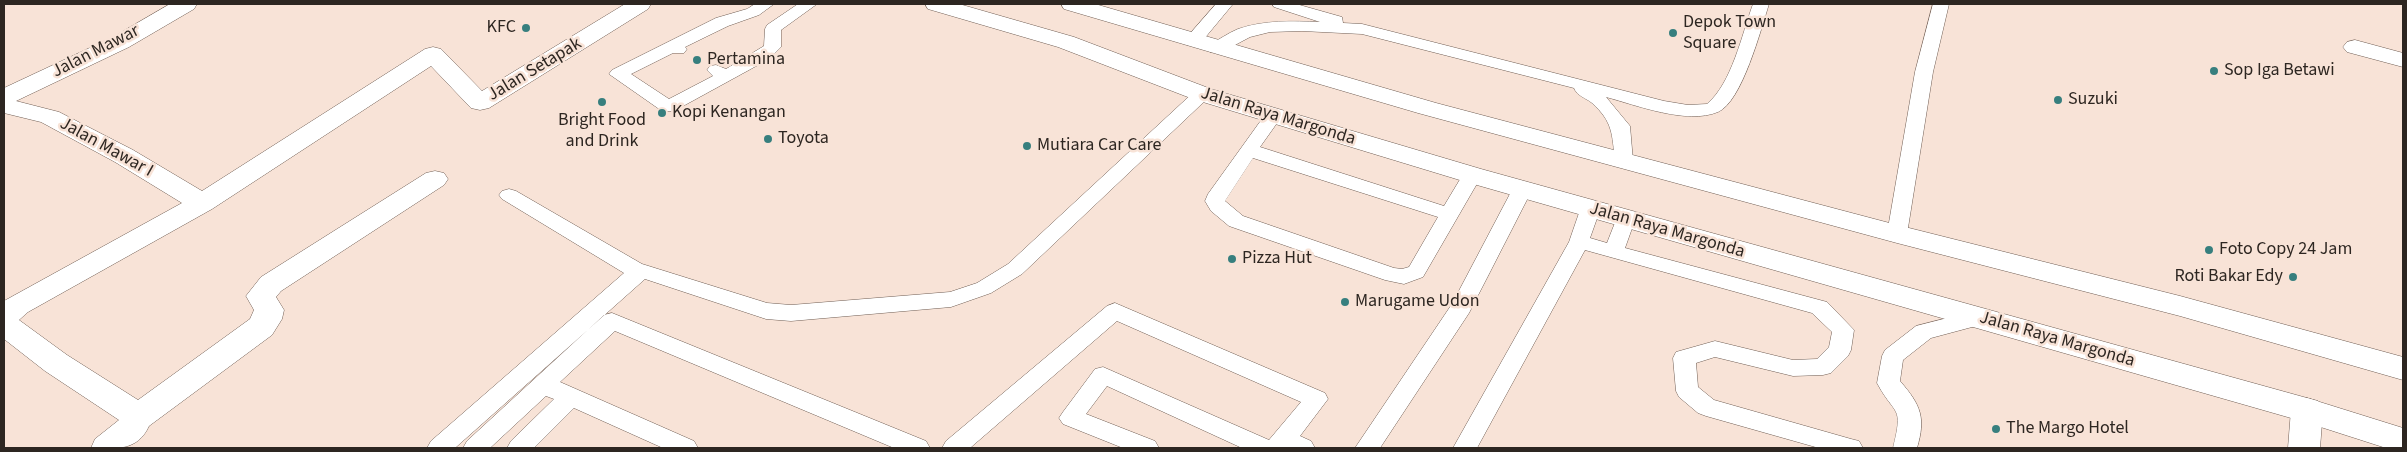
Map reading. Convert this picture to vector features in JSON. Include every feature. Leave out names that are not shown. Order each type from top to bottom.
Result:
[{"type":"main road","name":"Jalan Mawar","points":[[4,97],[121,42],[186,4]]},
{"type":"main road","name":"Jalan Setapak","points":[[202,203],[433,54],[480,103],[640,4]]},
{"type":"main road","name":"Jalan Raya Margonda","points":[[936,4],[1088,50],[1202,94],[1273,116],[1625,220],[2307,410],[2403,441]]},
{"type":"main road","points":[[1050,38],[1077,5],[1205,44],[1624,161],[1897,234],[2190,308],[2403,369]]},
{"type":"main road","points":[[2356,47],[2403,60]]},
{"type":"main road","name":"Jalan Mawar I","points":[[4,105],[50,117],[124,156],[202,203]]},
{"type":"main road","points":[[107,448],[132,428],[135,419],[261,327],[267,319],[270,310],[261,296],[271,284],[435,179]]},
{"type":"main road","points":[[4,316],[18,304],[202,203]]},
{"type":"main road","points":[[4,324],[56,363],[129,410],[135,419]]},
{"type":"main road","points":[[2304,448],[2307,410]]},
{"type":"lane","points":[[766,4],[753,12],[722,22],[676,48],[618,74],[668,107],[721,73],[763,55],[772,47],[773,29],[809,4]]},
{"type":"lane","points":[[1205,44],[1225,4]]},
{"type":"lane","points":[[1280,4],[1362,29],[1681,110],[1714,108],[1730,89],[1761,4]]},
{"type":"lane","points":[[1897,234],[1924,72],[1941,4]]},
{"type":"lane","points":[[1205,44],[1263,29],[1322,26],[1362,29]]},
{"type":"lane","points":[[1572,83],[1598,99],[1621,126],[1624,161]]},
{"type":"lane","points":[[509,195],[639,272],[648,272],[766,311],[791,313],[951,299],[984,288],[1015,268],[1202,94]]},
{"type":"lane","points":[[1273,116],[1218,194],[1215,201],[1218,206],[1236,221],[1392,275],[1404,277],[1416,272],[1472,175]]},
{"type":"lane","points":[[1249,150],[1449,214]]},
{"type":"lane","points":[[1367,448],[1461,308],[1522,190]]},
{"type":"lane","points":[[1465,448],[1579,242],[1590,210]]},
{"type":"lane","points":[[1614,251],[1625,220]]},
{"type":"lane","points":[[1579,242],[1819,307],[1843,330],[1840,350],[1823,367],[1793,368],[1715,349],[1684,358],[1687,391],[1706,407],[1851,448]]},
{"type":"lane","points":[[440,448],[639,272]]},
{"type":"lane","points":[[954,448],[1115,310],[1317,398],[1281,446],[1103,375],[1071,418],[1147,448]]},
{"type":"lane","points":[[1905,448],[1911,431],[1909,407],[1888,383],[1892,356],[1924,332],[1978,318]]},
{"type":"lane","points":[[475,448],[612,321],[918,448]]},
{"type":"lane","points":[[544,385],[686,448]]},
{"type":"lane","points":[[519,448],[571,397]]},
{"type":"place","name":"KFC","points":[[526,28]]},
{"type":"place","name":"Depok Town Square","points":[[1673,33]]},
{"type":"place","name":"Pertamina","points":[[697,60]]},
{"type":"place","name":"Sop Iga Betawi","points":[[2214,71]]},
{"type":"place","name":"Suzuki","points":[[2058,100]]},
{"type":"place","name":"Bright Food and Drink","points":[[602,102]]},
{"type":"place","name":"Kopi Kenangan","points":[[662,113]]},
{"type":"place","name":"Toyota","points":[[768,139]]},
{"type":"place","name":"Mutiara Car Care","points":[[1027,146]]},
{"type":"place","name":"Foto Copy 24 Jam","points":[[2209,250]]},
{"type":"place","name":"Pizza Hut","points":[[1232,259]]},
{"type":"place","name":"Roti Bakar Edy","points":[[2293,277]]},
{"type":"place","name":"Marugame Udon","points":[[1345,302]]},
{"type":"place","name":"The Margo Hotel","points":[[1996,429]]}]
